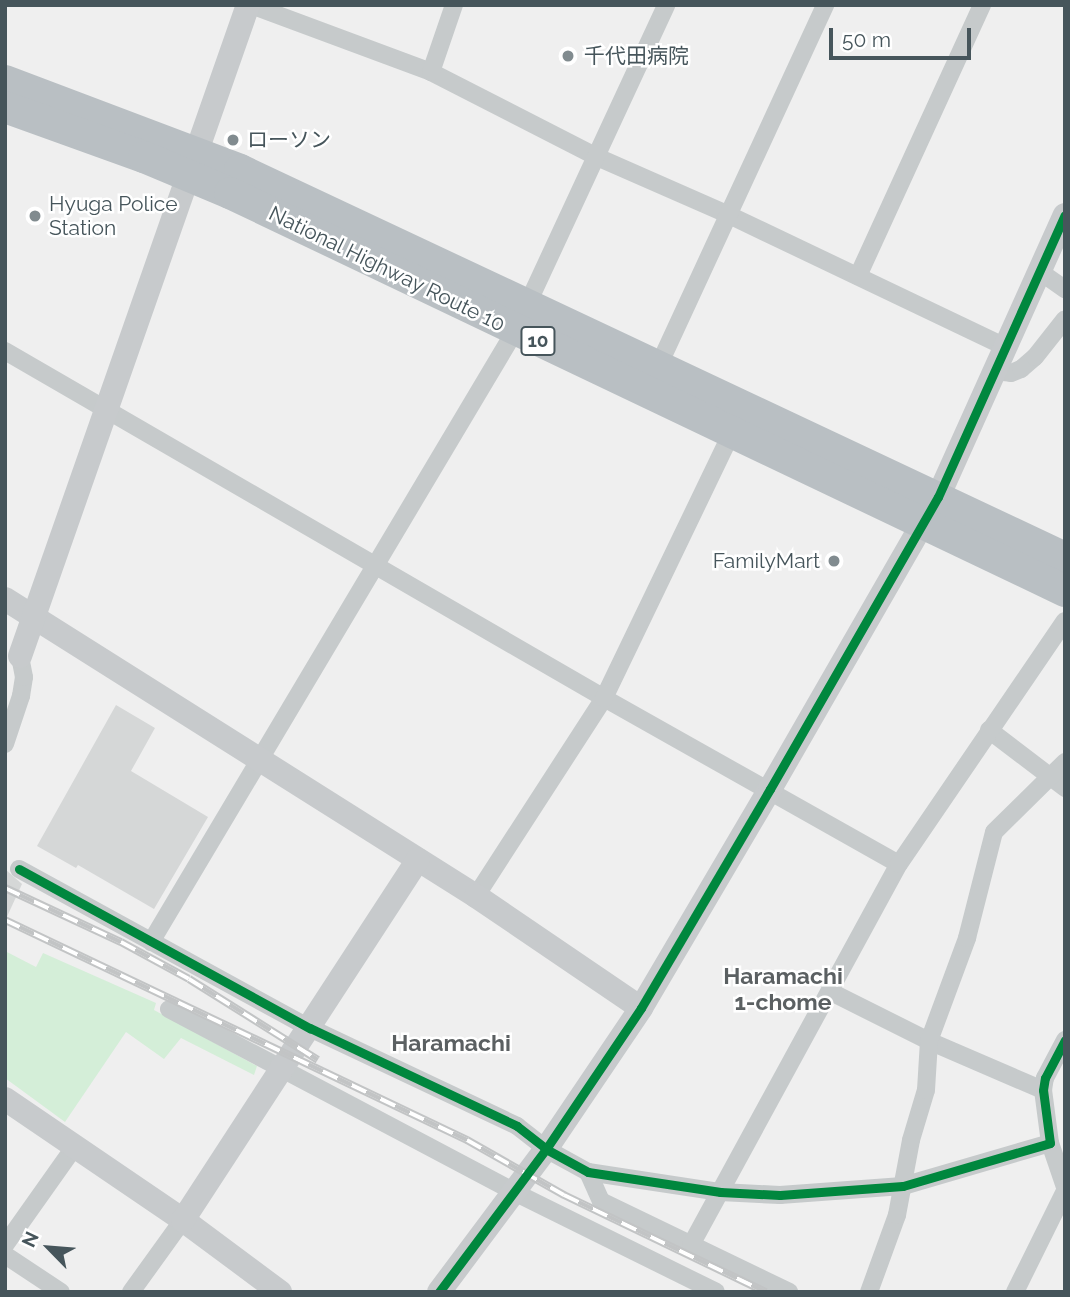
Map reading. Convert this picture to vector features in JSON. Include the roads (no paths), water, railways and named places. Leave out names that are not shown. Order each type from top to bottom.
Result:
[{"type":"highway","name":"National Highway Route 10","points":[[5,81],[193,163],[521,319],[732,432],[930,510],[1065,558]]},
{"type":"highway","name":"National Highway Route 10","points":[[5,107],[193,163]]},
{"type":"highway","name":"National Highway Route 10","points":[[521,319],[658,367],[930,510],[1065,591]]},
{"type":"street","points":[[5,744],[21,696],[24,677],[13,665],[36,617],[249,5],[431,72],[597,157],[729,215],[1004,346]]},
{"type":"street","points":[[431,72],[454,5]]},
{"type":"street","points":[[151,942],[261,761],[521,319],[666,5]]},
{"type":"street","points":[[658,367],[825,5]]},
{"type":"street","points":[[858,276],[982,5]]},
{"type":"street","points":[[449,1289],[641,1008],[770,789],[930,510],[1065,215]]},
{"type":"street","points":[[1039,271],[1065,289]]},
{"type":"street","points":[[993,371],[1011,373],[1021,369],[1035,357],[1065,319]]},
{"type":"street","points":[[5,351],[604,698],[770,789],[899,864]]},
{"type":"street","points":[[476,896],[604,698],[732,432]]},
{"type":"street","points":[[5,599],[476,896],[641,1008]]},
{"type":"street","points":[[691,1245],[899,864],[1065,621]]},
{"type":"street","points":[[989,730],[1065,788]]},
{"type":"street","points":[[869,1292],[897,1215],[911,1140],[926,1090],[929,1041],[967,938],[994,832],[1065,762]]},
{"type":"street","points":[[131,1292],[183,1220],[283,1070],[418,860]]},
{"type":"street","points":[[19,869],[310,1028],[517,1126],[546,1149],[588,1172],[720,1192],[780,1195],[903,1186],[1051,1143]]},
{"type":"street","points":[[831,992],[929,1041],[1043,1090]]},
{"type":"street","points":[[169,1009],[514,1192],[716,1292]]},
{"type":"street","points":[[1015,1292],[1065,1189],[1051,1143],[1043,1090],[1045,1078],[1065,1040]]},
{"type":"street","points":[[5,1099],[183,1220],[280,1292]]},
{"type":"street","points":[[5,1245],[75,1146]]},
{"type":"street","points":[[588,1172],[601,1201],[789,1292]]},
{"type":"street","points":[[5,1255],[61,1292]]},
{"type":"railway","points":[[5,888],[121,942],[189,979],[318,1060]]},
{"type":"railway","points":[[5,920],[467,1140],[564,1195],[766,1292]]},
{"type":"place","name":"千代田病院","points":[[568,56]]},
{"type":"place","name":"ローソン","points":[[233,140]]},
{"type":"place","name":"Hyuga Police Station","points":[[35,216]]},
{"type":"place","name":"FamilyMart","points":[[834,561]]},
{"type":"district","name":"Haramachi 1-chome","points":[[783,989]]},
{"type":"district","name":"Haramachi","points":[[451,1043]]}]
